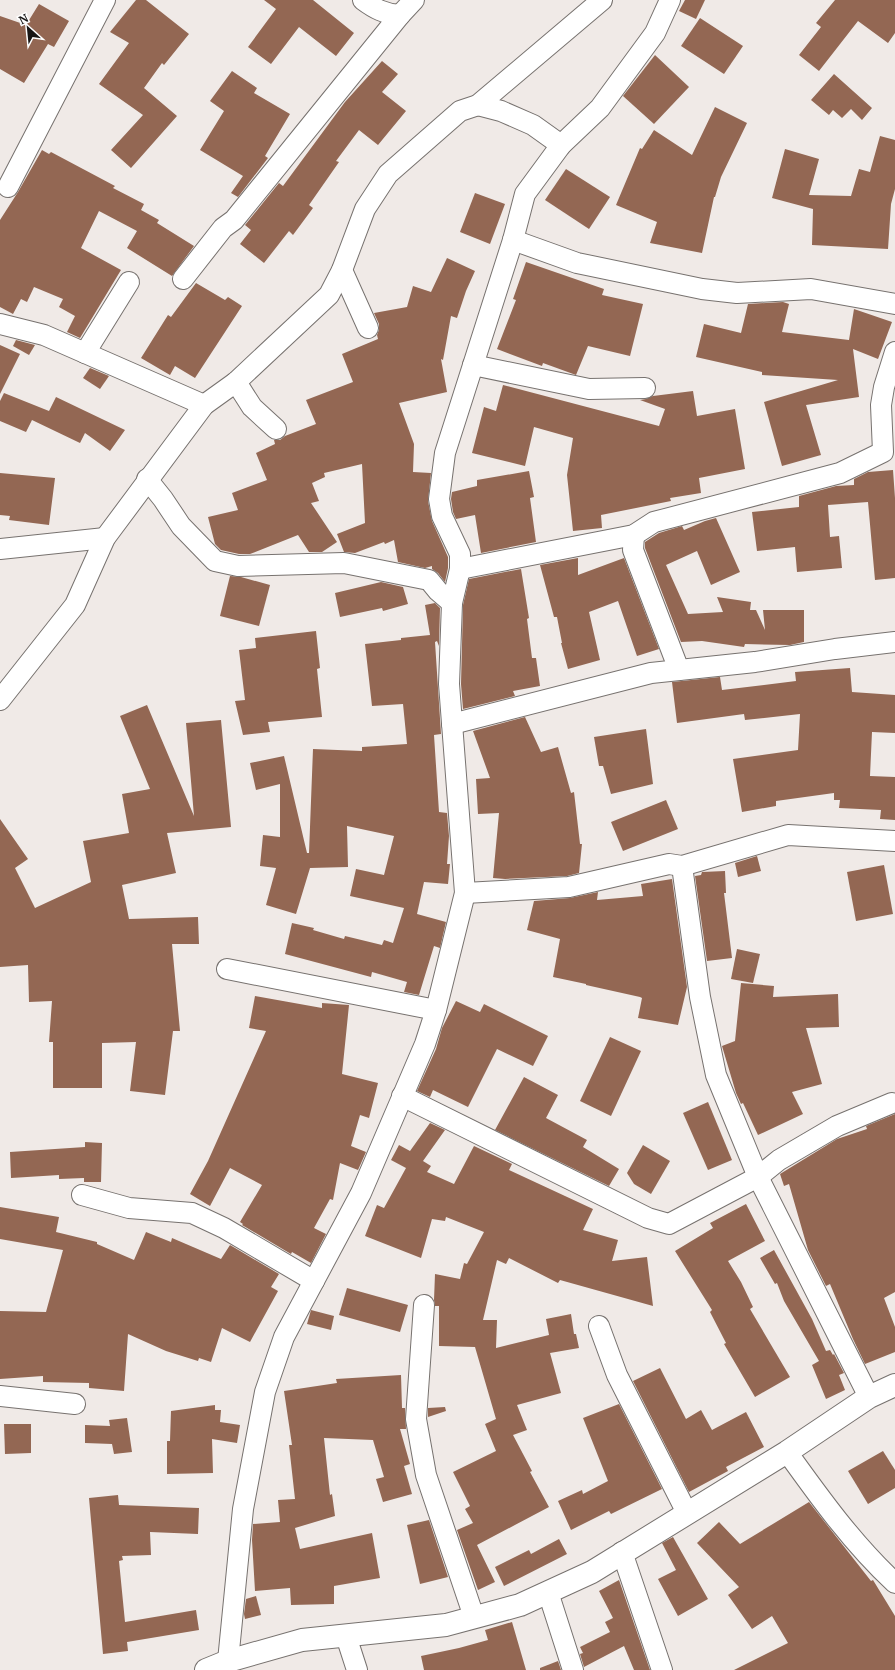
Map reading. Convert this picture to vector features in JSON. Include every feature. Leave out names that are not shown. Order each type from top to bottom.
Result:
[{"type":"street","points":[[8,187],[105,0]]},
{"type":"street","points":[[183,279],[223,228],[234,220],[400,15],[414,0]]},
{"type":"street","points":[[0,700],[75,605],[105,538],[147,479],[204,405],[236,382],[329,295],[342,270],[365,209],[388,174],[460,111],[478,105],[602,0]]},
{"type":"street","points":[[670,0],[655,33],[600,108],[561,146],[525,194],[514,240],[445,453],[439,499],[442,516],[460,554],[460,569],[452,603],[449,684],[465,893],[436,1010],[425,1044],[361,1193],[284,1337],[265,1392],[214,1667],[302,1640],[446,1625],[520,1605],[592,1572],[622,1552],[787,1452],[869,1397],[895,1385]]},
{"type":"street","points":[[369,4],[388,15],[400,15]]},
{"type":"street","points":[[369,4],[381,23],[384,35]]},
{"type":"street","points":[[478,105],[501,111],[534,125],[561,146]]},
{"type":"street","points":[[514,240],[577,263],[702,289],[737,293],[811,288],[895,304]]},
{"type":"street","points":[[342,270],[368,328]]},
{"type":"street","points":[[85,353],[129,282]]},
{"type":"street","points":[[0,324],[44,335],[204,405]]},
{"type":"street","points":[[460,569],[634,536],[654,522],[840,473],[883,452],[881,405],[884,386],[895,352]]},
{"type":"street","points":[[473,364],[589,389],[645,388]]},
{"type":"street","points":[[236,382],[252,407],[276,429]]},
{"type":"street","points":[[147,479],[163,499],[180,526],[215,561],[238,566],[351,565],[429,580],[438,591],[452,603]]},
{"type":"street","points":[[634,536],[633,550],[680,670]]},
{"type":"street","points":[[0,549],[105,538]]},
{"type":"street","points":[[452,724],[651,673],[755,662],[835,649],[895,642]]},
{"type":"street","points":[[465,893],[569,888],[670,864],[682,866],[788,835],[895,841]]},
{"type":"street","points":[[682,866],[700,997],[716,1075],[758,1177],[869,1397]]},
{"type":"street","points":[[227,968],[436,1010]]},
{"type":"street","points":[[402,1096],[648,1218],[663,1224],[669,1224],[758,1177],[779,1160],[838,1126],[892,1103]]},
{"type":"street","points":[[82,1195],[129,1208],[192,1213],[224,1228],[314,1281]]},
{"type":"street","points":[[424,1305],[416,1420],[426,1475],[474,1617]]},
{"type":"street","points":[[599,1326],[617,1375],[687,1513]]},
{"type":"street","points":[[0,1396],[75,1404]]},
{"type":"street","points":[[787,1452],[839,1524],[875,1565],[895,1583]]},
{"type":"street","points":[[622,1552],[662,1670]]},
{"type":"street","points":[[548,1592],[573,1670]]},
{"type":"street","points":[[346,1636],[357,1670]]},
{"type":"building","points":[[136,0],[146,0],[189,34],[164,65],[162,63],[144,88],[177,116],[131,168],[111,150],[143,115],[99,84],[129,43],[110,32]]},
{"type":"building","points":[[264,0],[313,0],[354,33],[336,56],[299,27],[271,64],[248,47],[276,9]]},
{"type":"building","points":[[685,0],[705,0],[696,19],[679,11]]},
{"type":"building","points":[[835,0],[895,0],[895,33],[888,43],[858,21],[819,71],[799,55],[821,27],[816,23]]},
{"type":"building","points":[[39,4],[69,21],[54,47],[48,44],[24,83],[0,69],[0,16],[26,25]]},
{"type":"building","points":[[700,18],[743,46],[724,74],[681,46]]},
{"type":"building","points":[[655,55],[689,87],[654,124],[623,96]]},
{"type":"building","points":[[382,61],[398,74],[382,92],[406,111],[378,145],[359,130],[336,161],[339,162],[309,205],[313,208],[293,235],[289,231],[264,263],[240,244],[251,230],[245,225],[279,183],[283,186],[345,102]]},
{"type":"building","points":[[232,71],[257,88],[254,93],[290,114],[265,156],[268,158],[238,197],[231,193],[243,176],[200,150],[224,111],[210,101]]},
{"type":"building","points":[[834,74],[872,108],[862,120],[851,109],[842,118],[833,110],[829,115],[811,100]]},
{"type":"building","points":[[715,107],[747,123],[721,177],[714,197],[702,253],[650,243],[657,222],[616,205],[640,148],[642,149],[654,130],[692,155]]},
{"type":"building","points":[[880,136],[895,140],[895,189],[891,204],[888,249],[812,245],[813,209],[772,198],[785,149],[819,159],[809,195],[851,196],[859,169],[870,172]]},
{"type":"building","points":[[42,150],[49,154],[51,152],[115,186],[113,188],[144,204],[141,210],[159,220],[157,223],[194,246],[172,276],[127,248],[137,231],[99,211],[81,248],[121,270],[80,338],[67,332],[75,316],[59,307],[63,299],[34,287],[27,302],[21,299],[13,314],[0,307],[0,220]]},
{"type":"building","points":[[566,169],[610,197],[589,229],[545,200]]},
{"type":"building","points":[[475,193],[505,204],[490,244],[460,232]]},
{"type":"building","points":[[447,258],[475,271],[466,291],[457,318],[451,316],[443,360],[441,359],[447,392],[399,403],[414,444],[413,472],[431,473],[428,501],[432,521],[448,557],[448,568],[445,582],[438,573],[432,569],[432,566],[425,568],[398,562],[394,540],[385,544],[384,542],[355,553],[344,552],[337,534],[365,523],[362,464],[324,473],[325,477],[312,483],[319,501],[311,503],[337,542],[322,552],[309,552],[298,535],[250,554],[239,554],[221,550],[215,544],[208,517],[238,510],[232,493],[267,480],[256,453],[275,444],[274,440],[280,440],[285,436],[316,424],[306,400],[353,382],[342,354],[378,339],[377,335],[379,324],[374,313],[407,307],[413,286],[431,292]]},
{"type":"building","points":[[526,262],[604,289],[602,295],[643,304],[630,356],[588,346],[576,375],[543,363],[542,366],[497,349],[516,300],[513,299]]},
{"type":"building","points":[[196,283],[225,300],[228,297],[242,306],[195,378],[175,366],[170,375],[141,358],[168,315],[171,317]]},
{"type":"building","points":[[783,302],[789,304],[782,332],[849,340],[854,309],[892,322],[878,359],[853,349],[859,397],[806,405],[821,455],[782,466],[764,402],[838,380],[762,375],[762,372],[696,357],[704,324],[741,333],[748,304]]},
{"type":"building","points":[[16,340],[35,345],[29,355],[13,346]]},
{"type":"building","points":[[0,345],[20,354],[0,394]]},
{"type":"building","points":[[90,368],[109,376],[100,389],[83,378]]},
{"type":"building","points":[[503,385],[659,426],[665,409],[640,400],[653,396],[693,391],[697,416],[735,409],[745,469],[699,478],[701,493],[670,498],[671,501],[601,515],[602,528],[573,531],[567,475],[573,438],[534,427],[525,466],[472,453],[484,407],[496,411]]},
{"type":"building","points":[[4,393],[49,411],[56,397],[125,430],[110,451],[85,433],[80,443],[32,420],[26,432],[0,421],[0,401]]},
{"type":"building","points":[[893,470],[895,498],[895,578],[875,580],[868,502],[828,505],[830,537],[839,536],[842,568],[797,572],[795,547],[757,551],[752,512],[799,507],[799,496],[836,486],[854,485],[854,479],[868,472]]},
{"type":"building","points":[[529,471],[534,497],[530,498],[536,542],[481,553],[475,515],[456,519],[453,512],[451,499],[452,492],[477,486],[477,480]]},
{"type":"building","points":[[0,473],[55,478],[49,525],[9,520],[10,516],[0,515]]},
{"type":"building","points":[[716,518],[740,572],[711,585],[697,551],[666,565],[688,614],[723,612],[717,597],[751,602],[750,610],[756,610],[765,630],[763,610],[804,610],[804,642],[790,645],[745,644],[744,647],[702,641],[681,642],[645,548],[645,542],[659,533],[682,526],[684,530]]},
{"type":"building","points":[[578,558],[578,575],[624,558],[659,649],[637,656],[618,601],[589,612],[600,660],[568,669],[561,643],[557,617],[554,617],[540,565]]},
{"type":"building","points":[[521,569],[529,618],[527,619],[532,658],[536,658],[540,686],[513,691],[515,696],[463,709],[461,684],[463,605],[469,579]]},
{"type":"building","points":[[230,576],[241,577],[270,585],[259,626],[220,616]]},
{"type":"building","points":[[381,582],[403,587],[408,604],[383,611],[382,608],[340,617],[335,593]]},
{"type":"building","points":[[435,603],[440,608],[439,646],[437,641],[435,642],[441,734],[434,735],[439,812],[447,813],[449,836],[447,864],[450,864],[448,884],[424,882],[417,914],[446,922],[440,948],[434,946],[419,995],[404,992],[407,982],[372,972],[371,977],[285,954],[292,923],[314,928],[313,930],[344,939],[345,936],[382,945],[384,940],[393,943],[404,908],[350,896],[356,869],[384,875],[394,836],[347,826],[348,867],[310,868],[296,914],[266,905],[276,868],[260,866],[263,835],[280,837],[280,784],[256,790],[250,763],[284,756],[307,853],[309,853],[313,749],[362,751],[362,747],[407,744],[403,704],[372,706],[365,644],[430,635],[425,605]]},
{"type":"building","points":[[316,631],[320,668],[317,669],[322,717],[268,722],[270,732],[243,735],[235,701],[245,700],[239,650],[256,648],[255,638]]},
{"type":"building","points":[[850,668],[852,692],[895,695],[895,733],[872,732],[870,776],[895,777],[895,820],[880,819],[881,810],[839,808],[840,800],[834,800],[834,793],[776,801],[776,806],[742,812],[733,759],[798,750],[800,714],[745,720],[744,714],[677,723],[672,682],[720,677],[722,690],[796,681],[795,672]]},
{"type":"building","points":[[147,705],[194,816],[186,723],[221,720],[231,827],[167,833],[176,873],[122,885],[129,919],[198,917],[199,944],[172,944],[180,1031],[173,1031],[165,1095],[130,1091],[136,1042],[102,1043],[102,1088],[53,1088],[53,1042],[49,1042],[52,1001],[29,1002],[28,965],[0,967],[0,819],[28,859],[15,868],[35,908],[91,882],[83,841],[129,833],[122,794],[150,789],[120,716]]},
{"type":"building","points":[[525,717],[541,752],[558,747],[571,793],[574,792],[580,844],[582,844],[579,873],[567,876],[505,879],[493,878],[499,813],[478,814],[476,779],[490,778],[473,731]]},
{"type":"building","points":[[646,729],[653,784],[611,794],[603,766],[599,766],[594,737]]},
{"type":"building","points":[[666,800],[678,829],[623,851],[611,822]]},
{"type":"building","points":[[757,856],[761,871],[738,877],[735,863]]},
{"type":"building","points":[[884,865],[893,914],[856,921],[847,872]]},
{"type":"building","points":[[725,871],[726,893],[724,893],[732,958],[707,961],[695,876],[701,875],[702,872]]},
{"type":"building","points":[[672,879],[687,987],[678,1025],[638,1018],[642,998],[640,997],[553,977],[560,939],[527,930],[534,901],[570,898],[598,892],[597,900],[643,896],[641,884]]},
{"type":"building","points":[[737,949],[760,954],[753,983],[731,979]]},
{"type":"building","points":[[741,983],[774,986],[773,997],[838,994],[839,1027],[806,1028],[822,1084],[792,1092],[803,1114],[758,1135],[743,1103],[741,1104],[736,1093],[722,1046],[735,1041]]},
{"type":"building","points":[[255,996],[322,1008],[322,1003],[349,1005],[342,1074],[378,1083],[369,1118],[360,1115],[351,1146],[366,1152],[358,1170],[340,1163],[333,1200],[330,1199],[314,1228],[326,1234],[311,1263],[292,1252],[291,1254],[242,1225],[243,1224],[240,1222],[262,1185],[230,1168],[210,1206],[190,1194],[208,1161],[266,1031],[249,1028]]},
{"type":"building","points":[[456,1001],[480,1012],[484,1004],[548,1036],[533,1066],[497,1049],[468,1107],[433,1090],[430,1097],[417,1091],[436,1049],[442,1028]]},
{"type":"building","points":[[610,1037],[641,1051],[611,1116],[580,1101]]},
{"type":"building","points":[[524,1077],[558,1095],[546,1118],[587,1140],[583,1147],[619,1169],[609,1186],[495,1130]]},
{"type":"building","points":[[708,1102],[732,1160],[708,1170],[683,1113]]},
{"type":"building","points":[[895,1114],[895,1292],[884,1298],[895,1327],[895,1352],[865,1364],[830,1284],[826,1286],[808,1250],[789,1184],[784,1186],[780,1174],[837,1139],[867,1129],[866,1126]]},
{"type":"building","points":[[430,1123],[445,1130],[423,1161],[431,1166],[427,1172],[454,1184],[474,1146],[512,1164],[509,1170],[593,1209],[583,1230],[618,1240],[612,1261],[647,1257],[653,1306],[560,1280],[558,1283],[509,1258],[506,1264],[497,1260],[483,1320],[497,1320],[496,1348],[549,1335],[546,1319],[571,1314],[574,1334],[576,1334],[579,1348],[550,1353],[561,1393],[517,1405],[527,1430],[513,1435],[532,1471],[530,1472],[549,1507],[477,1545],[495,1582],[478,1590],[457,1530],[473,1523],[465,1509],[470,1506],[453,1472],[496,1451],[485,1424],[496,1419],[475,1347],[439,1346],[439,1306],[435,1306],[434,1300],[435,1274],[460,1279],[464,1263],[467,1264],[484,1232],[446,1217],[445,1221],[432,1219],[421,1258],[365,1236],[377,1205],[384,1208],[406,1168],[391,1160],[399,1145],[410,1151]]},
{"type":"building","points":[[85,1142],[102,1143],[101,1182],[84,1182],[84,1178],[59,1179],[59,1175],[11,1178],[10,1152],[85,1147]]},
{"type":"building","points":[[643,1145],[670,1161],[651,1194],[634,1184],[627,1173]]},
{"type":"building","points":[[746,1204],[765,1241],[728,1261],[741,1282],[753,1307],[750,1309],[790,1377],[755,1397],[724,1344],[726,1343],[710,1312],[712,1310],[675,1251],[713,1228],[710,1223]]},
{"type":"building","points":[[0,1207],[59,1217],[56,1232],[97,1242],[97,1244],[134,1260],[146,1232],[171,1242],[172,1238],[221,1259],[230,1245],[279,1274],[271,1287],[278,1291],[250,1342],[222,1328],[211,1362],[199,1358],[198,1361],[166,1351],[128,1334],[124,1391],[89,1388],[89,1383],[43,1382],[43,1376],[0,1379],[0,1311],[46,1312],[63,1250],[0,1239]]},
{"type":"building","points":[[774,1250],[812,1319],[826,1351],[830,1350],[833,1355],[834,1354],[844,1373],[839,1375],[845,1390],[826,1399],[812,1365],[819,1361],[784,1301],[777,1283],[775,1284],[760,1258]]},
{"type":"building","points":[[347,1288],[408,1305],[400,1332],[339,1315]]},
{"type":"building","points":[[311,1310],[334,1316],[331,1330],[307,1324]]},
{"type":"building","points":[[660,1368],[686,1419],[701,1410],[712,1430],[746,1412],[764,1447],[726,1467],[728,1471],[689,1492],[633,1381]]},
{"type":"building","points":[[401,1375],[402,1408],[405,1408],[406,1429],[400,1429],[410,1464],[404,1466],[412,1494],[383,1502],[376,1479],[384,1477],[373,1440],[324,1438],[330,1495],[332,1494],[335,1516],[295,1528],[300,1549],[372,1533],[380,1578],[334,1586],[334,1604],[291,1605],[290,1588],[255,1591],[252,1540],[253,1524],[280,1522],[278,1500],[295,1499],[289,1445],[292,1445],[284,1391],[337,1383],[336,1379]]},
{"type":"building","points":[[619,1404],[662,1489],[611,1514],[609,1511],[571,1530],[558,1501],[582,1490],[583,1494],[608,1481],[583,1418]]},
{"type":"building","points":[[215,1405],[215,1410],[221,1410],[220,1422],[240,1425],[237,1443],[212,1439],[213,1473],[167,1474],[167,1441],[170,1441],[171,1411]]},
{"type":"building","points":[[445,1407],[446,1411],[428,1417],[428,1408]]},
{"type":"building","points":[[127,1418],[132,1452],[114,1454],[112,1444],[85,1443],[85,1425],[110,1426],[109,1420]]},
{"type":"building","points":[[4,1424],[31,1424],[31,1453],[5,1454]]},
{"type":"building","points":[[883,1451],[895,1470],[895,1488],[868,1504],[848,1471]]},
{"type":"building","points":[[118,1495],[119,1505],[199,1508],[198,1534],[150,1532],[151,1555],[122,1556],[123,1560],[119,1561],[125,1622],[196,1610],[199,1630],[127,1642],[128,1651],[103,1654],[89,1498]]},
{"type":"building","points":[[809,1502],[871,1581],[873,1580],[895,1616],[895,1670],[734,1670],[788,1643],[772,1616],[752,1629],[728,1595],[739,1587],[697,1543],[719,1522],[740,1544]]},
{"type":"building","points":[[429,1520],[448,1577],[420,1584],[407,1525]]},
{"type":"building","points":[[673,1537],[708,1599],[678,1616],[658,1579],[676,1570],[662,1543]]},
{"type":"building","points":[[559,1539],[567,1554],[504,1586],[495,1567],[529,1550],[531,1554]]},
{"type":"building","points":[[619,1580],[650,1670],[634,1670],[624,1646],[584,1667],[580,1654],[583,1653],[580,1647],[610,1632],[605,1622],[613,1618],[599,1591]]},
{"type":"building","points":[[256,1596],[261,1615],[245,1619],[244,1614],[246,1599]]},
{"type":"building","points":[[512,1622],[526,1670],[424,1670],[421,1656],[488,1640],[485,1630]]},
{"type":"building","points":[[558,1661],[561,1670],[540,1670],[540,1668]]}]
